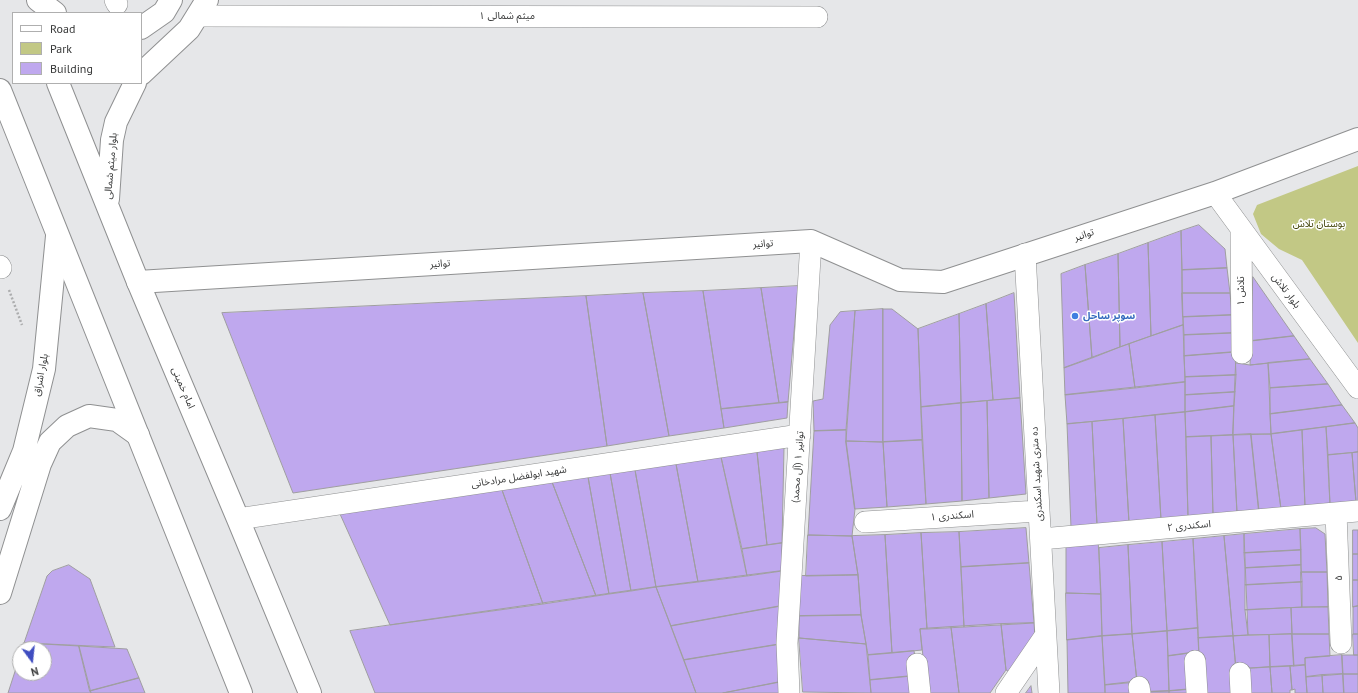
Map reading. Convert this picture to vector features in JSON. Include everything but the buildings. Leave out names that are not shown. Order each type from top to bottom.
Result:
[{"type":"street","points":[[27,0],[32,12]]},
{"type":"street","points":[[38,0],[54,12]]},
{"type":"street","points":[[142,27],[164,12],[171,0]]},
{"type":"street","points":[[142,73],[189,29],[202,8]]},
{"type":"street","name":"میثم شمالی ۱","points":[[202,8],[816,17]]},
{"type":"street","name":"امام خمینی","points":[[58,84],[138,282],[310,693]]},
{"type":"street","name":"بلوار میثم شمالی","points":[[107,206],[112,140],[116,122],[135,84]]},
{"type":"street","points":[[0,90],[57,236],[241,693]]},
{"type":"street","name":"توانیر","points":[[138,282],[811,241],[900,280],[943,282],[1215,193],[1358,139]]},
{"type":"street","name":"بلوار تلاش","points":[[1215,193],[1358,388]]},
{"type":"street","name":"تلاش ۱","points":[[1241,230],[1242,353]]},
{"type":"street","name":"بلوار اشراق","points":[[0,509],[24,451],[44,369],[57,236]]},
{"type":"street","name":"توانیر ۱ (آل محمد)","points":[[789,693],[787,643],[811,241]]},
{"type":"street","name":"ده متری شهید اسکندری","points":[[1025,254],[1045,636],[1050,693]]},
{"type":"street","points":[[0,593],[40,464],[50,442],[67,426],[88,416],[117,420],[138,434]]},
{"type":"street","name":"شهید ابولفضل مرادخانی","points":[[238,519],[800,435]]},
{"type":"street","name":"اسکندری ۱","points":[[865,522],[1038,511]]},
{"type":"street","name":"اسکندری ۲","points":[[1041,539],[1358,511]]},
{"type":"street","name":"۵","points":[[1336,513],[1341,643]]},
{"type":"street","points":[[1006,693],[1045,636]]},
{"type":"street","points":[[1195,660],[1197,693]]},
{"type":"street","points":[[917,664],[920,693]]},
{"type":"street","points":[[1240,673],[1241,693]]},
{"type":"path","points":[[0,267],[22,326],[22,333]]},
{"type":"green space","name":"بوستان تلاش","points":[[1358,166],[1358,343],[1302,260],[1279,249],[1261,234],[1253,214],[1257,205]]},
{"type":"place","name":"سوپر ساحل","points":[[1075,316]]}]
